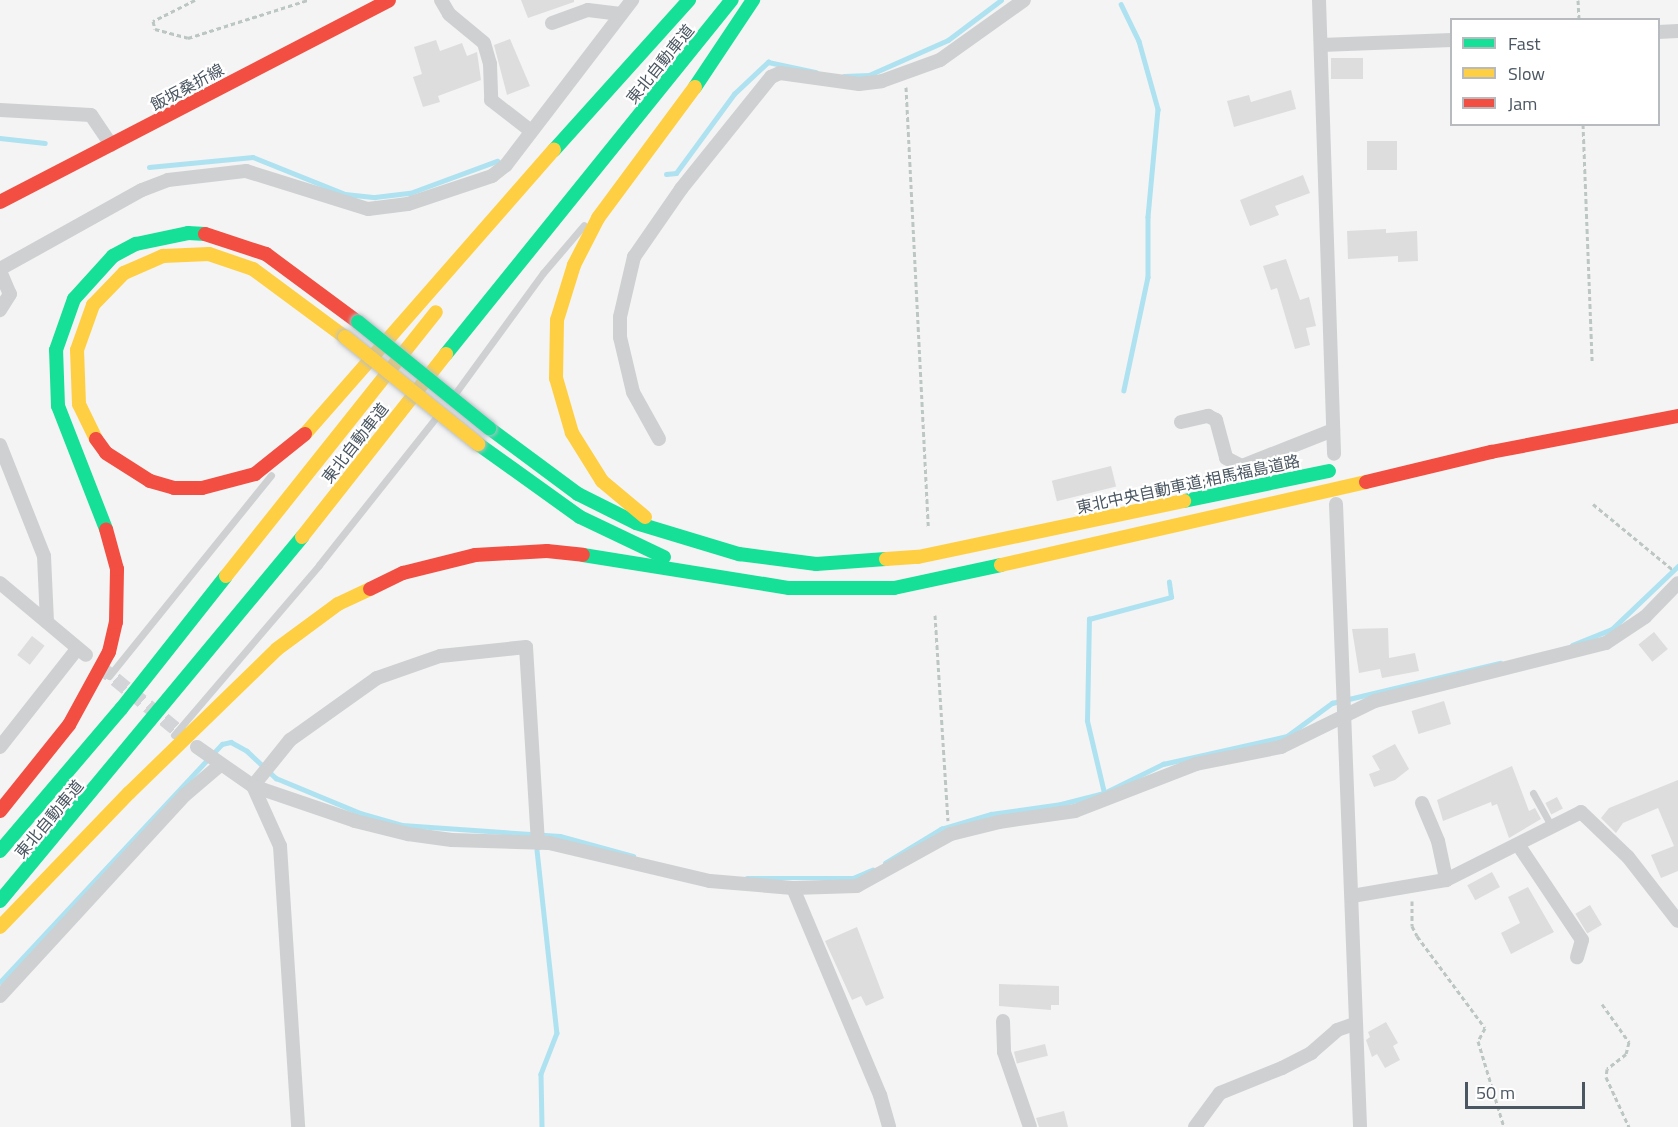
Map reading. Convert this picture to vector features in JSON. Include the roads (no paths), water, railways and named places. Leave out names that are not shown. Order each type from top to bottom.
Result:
[{"type":"main road","name":"飯坂桑折線","points":[[0,202],[389,0]]},
{"type":"main road","points":[[689,0],[638,53],[511,205],[299,441],[255,474],[202,489],[174,488],[127,469],[106,453],[90,431],[79,404],[75,377],[84,324],[107,287],[124,273],[163,256],[189,252],[231,260],[253,269],[345,337],[477,444],[580,517],[646,550],[711,576]]},
{"type":"main road","name":"東北自動車道","points":[[487,250],[695,0]]},
{"type":"main road","name":"東北自動車道","points":[[0,902],[293,549],[564,205],[732,0]]},
{"type":"main road","points":[[702,545],[659,525],[621,499],[586,458],[562,406],[554,350],[564,292],[586,239],[621,183],[699,81],[753,0]]},
{"type":"main road","points":[[0,811],[69,725],[109,652],[118,597],[112,544],[58,406],[56,350],[74,298],[113,256],[136,244],[188,233],[223,238],[266,254],[358,322],[551,476],[606,510],[702,545]]},
{"type":"main road","name":"東北自動車道","points":[[0,851],[121,709],[444,304]]},
{"type":"main road","points":[[1658,404],[1678,401]]},
{"type":"main road","name":"東北中央自動車道;相馬福島道路","points":[[711,576],[824,590],[926,583],[1480,454],[1678,416]]},
{"type":"main road","name":"東北中央自動車道;相馬福島道路","points":[[702,545],[777,561],[885,562],[1343,468]]},
{"type":"main road","points":[[0,927],[129,794],[308,623],[369,587],[403,573],[475,555],[546,551],[711,576]]},
{"type":"street","points":[[441,0],[449,14],[484,43],[490,64],[491,100],[531,131]]},
{"type":"street","points":[[0,310],[10,294],[0,270],[142,190],[168,180],[246,171],[348,205],[389,207],[492,176],[506,165],[632,0]]},
{"type":"street","points":[[659,439],[633,392],[620,337],[620,317],[634,257],[681,189],[771,77],[780,73],[859,84],[905,73],[940,60],[1024,0]]},
{"type":"street","points":[[1319,0],[1334,454]]},
{"type":"street","points":[[552,22],[588,9],[621,14]]},
{"type":"street","points":[[1660,32],[1678,31]]},
{"type":"street","points":[[1321,45],[1450,40]]},
{"type":"street","points":[[0,110],[91,115],[111,145]]},
{"type":"street","points":[[1181,422],[1208,416],[1216,420],[1226,458],[1242,466],[1333,430]]},
{"type":"street","points":[[0,444],[44,556],[47,622]]},
{"type":"street","points":[[1336,504],[1342,704],[1352,896],[1354,1024],[1360,1127]]},
{"type":"street","points":[[0,583],[82,652],[0,747]]},
{"type":"street","points":[[0,996],[185,795],[209,756],[253,786],[355,821],[408,834],[452,840],[538,837],[710,881],[793,888],[857,886],[951,834],[999,822],[1075,811],[1196,764],[1281,747],[1342,704],[1375,700],[1606,643],[1645,617],[1678,583]]},
{"type":"street","points":[[253,786],[267,767],[332,707],[377,678],[440,656],[526,646],[538,837]]},
{"type":"street","points":[[253,786],[272,822],[284,870],[298,1127]]},
{"type":"street","points":[[1422,803],[1438,841],[1446,880]]},
{"type":"street","points":[[1352,896],[1412,888],[1446,880],[1520,846],[1551,825],[1581,812],[1628,857],[1678,921]]},
{"type":"street","points":[[1520,846],[1581,940],[1577,957]]},
{"type":"street","points":[[793,888],[880,1095],[889,1127]]},
{"type":"street","points":[[1003,1021],[1005,1052],[1030,1127]]},
{"type":"street","points":[[1196,1127],[1220,1093],[1282,1068],[1311,1053],[1337,1030],[1354,1024]]},
{"type":"lane","points":[[129,794],[192,711],[319,565],[496,342],[543,273],[621,183]]},
{"type":"lane","points":[[69,725],[299,441]]},
{"type":"lane","points":[[1533,793],[1551,825]]},
{"type":"waterway","points":[[844,76],[869,75],[948,40],[1001,0]]},
{"type":"waterway","points":[[1121,4],[1139,41],[1158,109],[1148,217],[1148,277],[1124,390]]},
{"type":"waterway","points":[[666,174],[676,173],[734,94],[768,62],[816,72]]},
{"type":"waterway","points":[[0,138],[45,143]]},
{"type":"waterway","points":[[149,167],[253,157],[345,194],[375,197],[410,193],[497,161]]},
{"type":"waterway","points":[[1572,645],[1612,629],[1678,566]]},
{"type":"waterway","points":[[1104,793],[1087,721],[1089,619],[1171,597],[1169,582]]},
{"type":"waterway","points":[[885,863],[941,829],[991,814],[1061,804],[1104,793],[1163,764],[1287,736],[1332,703],[1500,663]]},
{"type":"waterway","points":[[0,982],[222,744],[231,742],[247,751],[276,778],[360,813],[402,825],[560,836],[633,856]]},
{"type":"waterway","points":[[537,850],[557,1033],[541,1074],[542,1127]]},
{"type":"waterway","points":[[747,878],[853,878],[872,870]]},
{"type":"tunnel","points":[[99,666],[189,740]]}]
